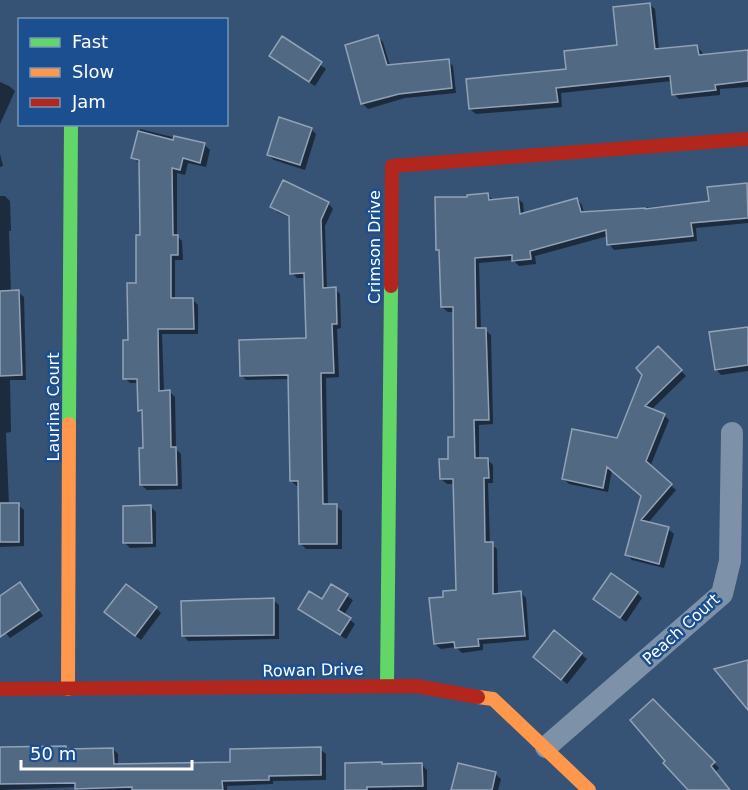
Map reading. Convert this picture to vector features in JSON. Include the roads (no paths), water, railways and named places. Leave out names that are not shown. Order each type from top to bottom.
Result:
[{"type":"street","name":"Laurina Court","points":[[68,689],[71,126]]},
{"type":"street","name":"Crimson Drive","points":[[387,686],[392,166],[748,139]]},
{"type":"street","name":"Peach Court","points":[[546,747],[722,594],[730,561],[732,433]]},
{"type":"street","name":"Rowan Drive","points":[[0,689],[416,686],[493,699],[589,790]]}]
